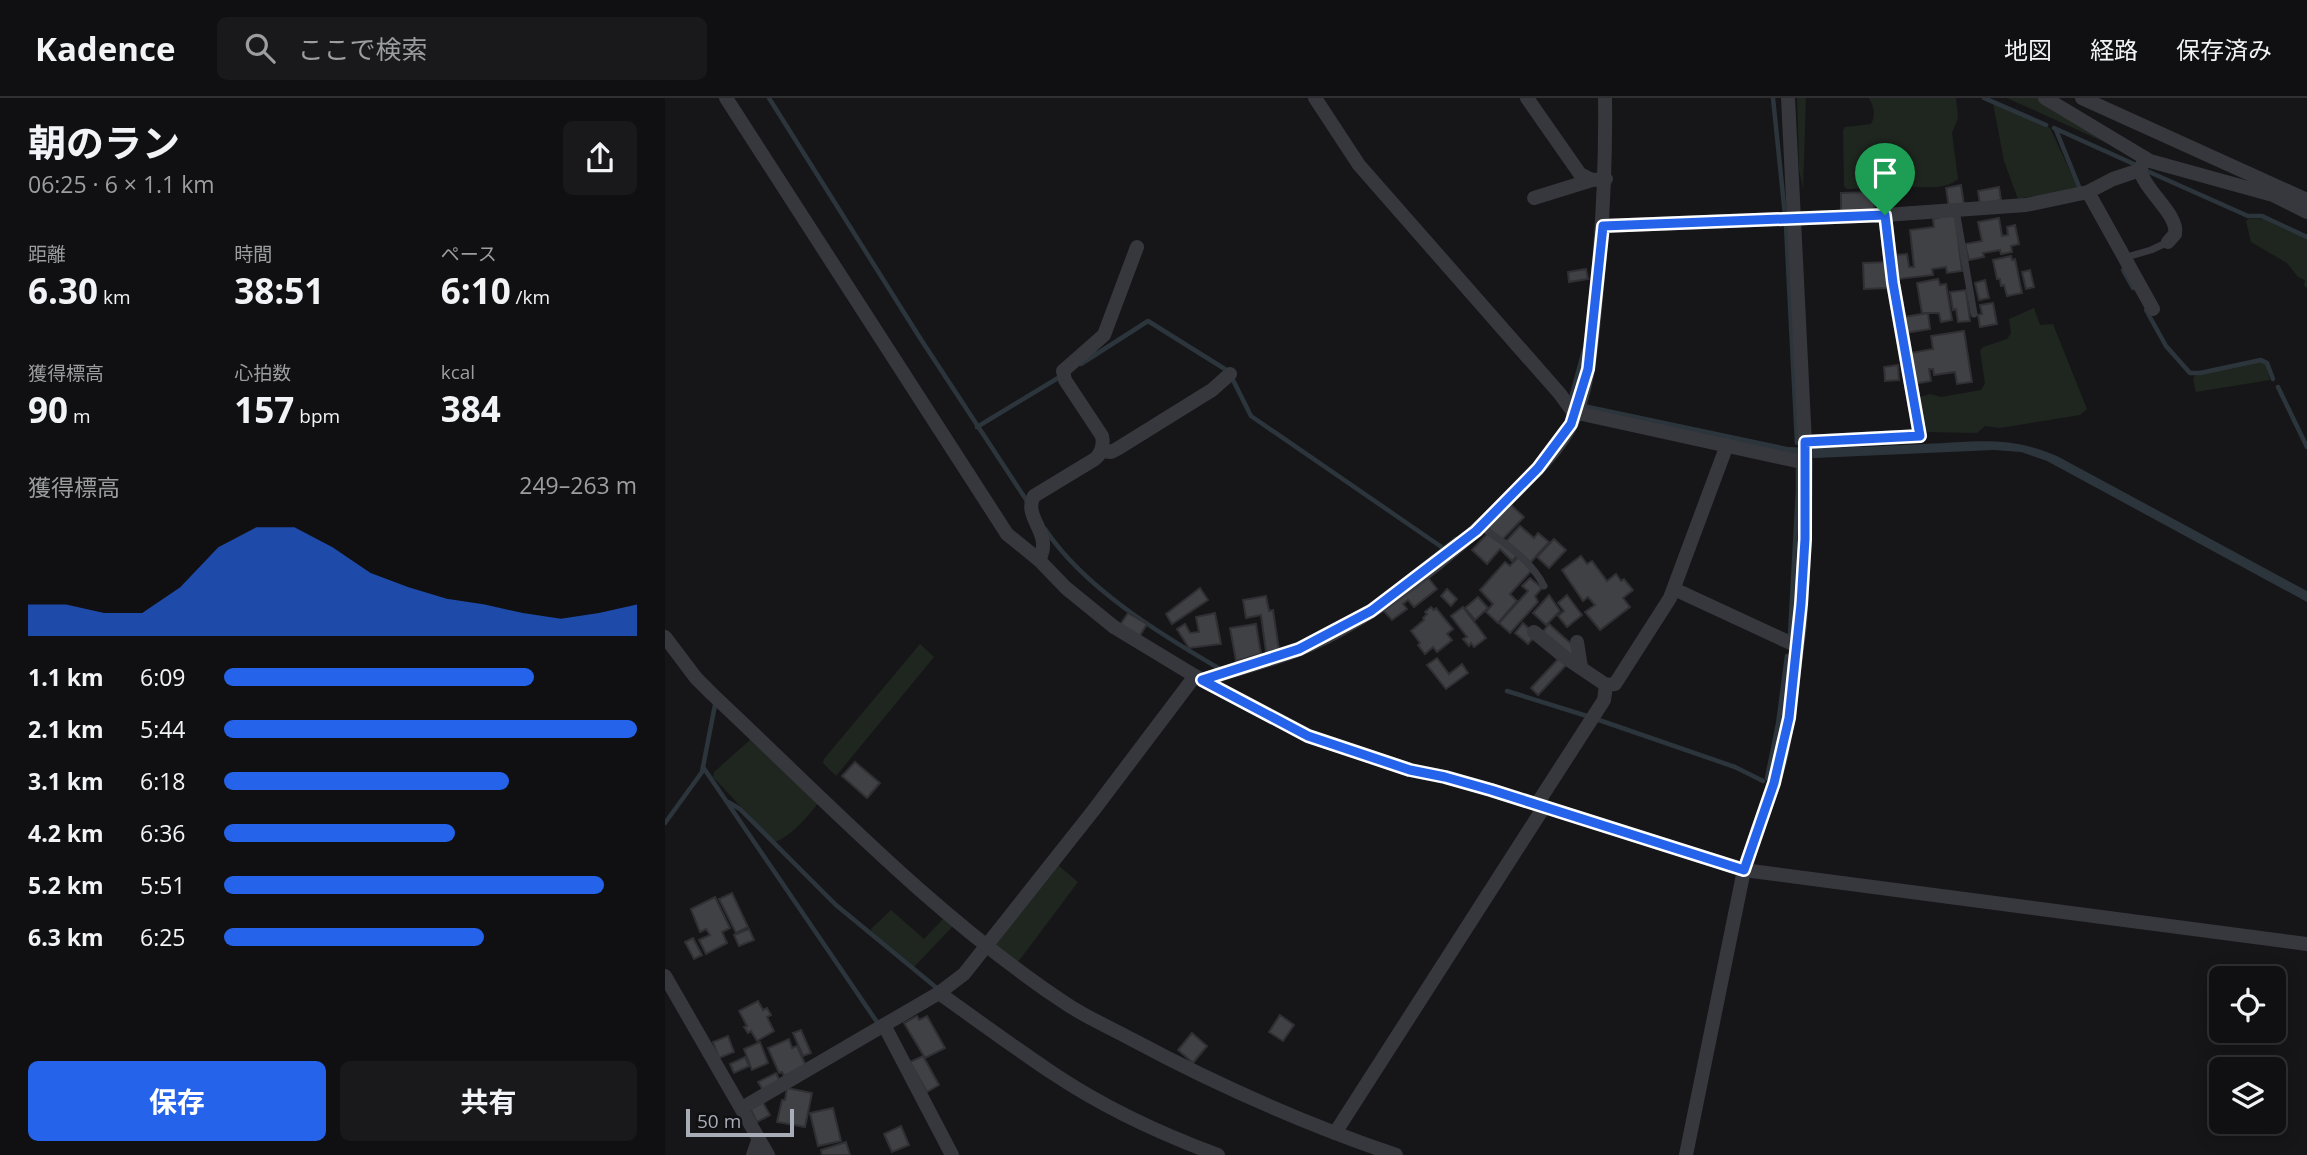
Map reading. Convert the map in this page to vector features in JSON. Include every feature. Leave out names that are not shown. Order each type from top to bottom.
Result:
[{"type":"street","points":[[726,98],[1001,527],[1066,588],[1114,627],[1199,678],[1308,736],[1410,770],[1452,778],[1744,870],[2307,944]]},
{"type":"street","points":[[1315,98],[1359,165],[1573,411],[1727,445],[1806,453],[1920,436],[1893,283],[1885,215]]},
{"type":"street","points":[[1527,98],[1580,174],[1599,180]]},
{"type":"street","points":[[742,1108],[939,993],[964,974],[1199,678],[1299,649],[1388,600],[1481,527],[1553,450],[1571,424],[1588,369],[1603,226],[1599,180],[1605,98]]},
{"type":"street","points":[[1686,1155],[1744,870],[1782,753],[1797,646],[1805,539],[1806,453],[1788,98]]},
{"type":"street","points":[[2045,98],[2142,164],[2144,181],[2175,222],[2175,234],[2168,242]]},
{"type":"street","points":[[2082,98],[2288,196],[2307,212]]},
{"type":"street","points":[[1603,226],[1885,215],[2026,205],[2088,192],[2142,164],[2159,164],[2307,200]]},
{"type":"street","points":[[1534,198],[1599,180]]},
{"type":"street","points":[[2088,192],[2153,309]]},
{"type":"street","points":[[1039,560],[1044,550],[1044,541],[1032,511],[1034,496],[1095,459],[1102,451],[1102,436],[1065,380],[1063,371],[1104,335],[1137,247]]},
{"type":"street","points":[[1102,451],[1117,449],[1212,390],[1230,374]]},
{"type":"street","points":[[1534,632],[1606,685],[1615,684],[1674,589],[1727,445]]},
{"type":"street","points":[[1674,589],[1797,646]]},
{"type":"street","points":[[665,637],[696,678],[897,869],[987,946],[1069,1006],[1172,1061],[1335,1133],[1395,1155]]},
{"type":"street","points":[[1577,642],[1581,667]]},
{"type":"street","points":[[1335,1133],[1604,700],[1606,685]]},
{"type":"street","points":[[665,976],[768,1155]]},
{"type":"street","points":[[939,993],[1055,1075],[1112,1108],[1173,1138],[1218,1155]]},
{"type":"street","points":[[884,1025],[952,1155]]},
{"type":"street","points":[[753,1155],[758,1138]]},
{"type":"lane","points":[[1957,210],[1974,314]]},
{"type":"lane","points":[[2123,258],[2168,242]]},
{"type":"lane","points":[[1481,527],[1528,563],[1544,586]]},
{"type":"shaded area","points":[[1797,98],[1806,98],[1803,189],[1799,169]]},
{"type":"shaded area","points":[[1869,98],[1956,98],[1958,118],[1952,133],[1958,179],[1944,186],[1894,188],[1884,194],[1875,188],[1847,189],[1844,186],[1843,130],[1845,127],[1871,124],[1874,111]]},
{"type":"shaded area","points":[[2007,98],[2039,98],[2124,151]]},
{"type":"shaded area","points":[[1993,103],[2050,128],[2078,188],[2018,199],[2004,161]]},
{"type":"shaded area","points":[[2266,219],[2307,239],[2307,288],[2304,286],[2305,280],[2298,277],[2287,263],[2251,242],[2246,221]]},
{"type":"shaded area","points":[[2034,308],[2040,325],[2053,324],[2087,409],[2080,415],[2000,428],[1985,426],[1977,433],[1925,432],[1920,397],[1930,394],[1941,397],[1981,390],[1985,383],[1980,351],[1983,347],[2007,339],[2011,333],[2009,319]]},
{"type":"shaded area","points":[[2261,361],[2266,364],[2270,380],[2196,392],[2193,379],[2195,375]]},
{"type":"shaded area","points":[[1585,404],[1788,447],[1991,441],[2039,449],[2057,456],[2307,591],[2307,602],[2047,461],[2021,452],[1994,450],[1799,457],[1584,409]]},
{"type":"shaded area","points":[[920,644],[934,657],[836,776],[823,763],[824,759]]},
{"type":"shaded area","points":[[751,739],[819,802],[793,831],[774,842],[713,777],[714,772]]},
{"type":"shaded area","points":[[1058,865],[1078,882],[1018,962],[995,944]]},
{"type":"shaded area","points":[[891,910],[924,939],[943,919],[953,926],[914,967],[872,932],[871,929]]},
{"type":"building","points":[[1961,185],[1964,205],[1949,208],[1946,188]]},
{"type":"building","points":[[1999,187],[2001,200],[1980,204],[1978,191]]},
{"type":"building","points":[[1874,192],[1874,210],[1841,211],[1841,193]]},
{"type":"building","points":[[1955,214],[1962,271],[1947,273],[1946,267],[1932,269],[1933,275],[1898,279],[1895,255],[1907,254],[1909,267],[1914,267],[1910,230],[1934,227],[1933,219]]},
{"type":"building","points":[[1999,218],[2002,236],[2008,235],[2007,227],[2015,225],[2019,244],[2011,246],[2012,252],[2001,254],[2000,250],[1983,253],[1984,257],[1969,260],[1965,244],[1982,241],[1978,222]]},
{"type":"building","points":[[2011,256],[2012,260],[2015,259],[2022,293],[2007,296],[2004,285],[2001,286],[2000,279],[1997,279],[1993,260]]},
{"type":"building","points":[[1887,262],[1888,288],[1864,289],[1863,263]]},
{"type":"building","points":[[1586,269],[1588,279],[1569,282],[1568,272]]},
{"type":"building","points":[[2030,270],[2034,287],[2026,289],[2022,272]]},
{"type":"building","points":[[1938,279],[1940,285],[1946,284],[1952,320],[1941,322],[1939,313],[1922,313],[1917,283]]},
{"type":"building","points":[[1985,280],[1989,298],[1979,300],[1975,283]]},
{"type":"building","points":[[1966,290],[1970,321],[1958,322],[1950,292]]},
{"type":"building","points":[[1993,303],[1997,324],[1980,327],[1980,305]]},
{"type":"building","points":[[1928,313],[1930,329],[1905,333],[1903,317]]},
{"type":"building","points":[[1964,331],[1972,382],[1957,384],[1955,372],[1934,375],[1933,369],[1929,369],[1931,381],[1913,384],[1911,353],[1933,349],[1931,336]]},
{"type":"building","points":[[1898,365],[1899,380],[1885,381],[1884,367]]},
{"type":"building","points":[[1510,504],[1524,517],[1502,540],[1488,528]]},
{"type":"building","points":[[1520,526],[1534,538],[1538,533],[1549,542],[1530,563],[1506,541]]},
{"type":"building","points":[[1488,533],[1517,556],[1512,561],[1500,549],[1487,564],[1472,550]]},
{"type":"building","points":[[1554,539],[1566,550],[1549,568],[1537,557]]},
{"type":"building","points":[[1581,556],[1587,564],[1592,561],[1607,581],[1616,574],[1633,590],[1623,598],[1630,607],[1600,630],[1585,612],[1595,605],[1588,597],[1583,601],[1562,570]]},
{"type":"building","points":[[1518,557],[1532,570],[1510,594],[1517,601],[1498,623],[1486,612],[1493,604],[1480,590],[1505,562],[1510,566]]},
{"type":"building","points":[[1426,575],[1437,589],[1414,607],[1408,600],[1403,604],[1407,609],[1392,620],[1383,610]]},
{"type":"building","points":[[1530,578],[1542,588],[1535,596],[1538,602],[1510,633],[1499,623],[1528,591],[1522,586]]},
{"type":"building","points":[[1200,588],[1208,600],[1172,624],[1166,614]]},
{"type":"building","points":[[1447,589],[1457,599],[1451,606],[1441,596]]},
{"type":"building","points":[[1549,595],[1560,611],[1546,625],[1533,613]]},
{"type":"building","points":[[1567,595],[1582,615],[1567,627],[1558,616],[1564,611],[1558,603]]},
{"type":"building","points":[[1266,596],[1269,611],[1273,610],[1279,650],[1266,652],[1261,615],[1246,618],[1243,600]]},
{"type":"building","points":[[1478,597],[1488,608],[1475,620],[1465,608]]},
{"type":"building","points":[[1431,607],[1434,610],[1436,608],[1453,629],[1447,634],[1452,640],[1437,652],[1433,647],[1425,654],[1411,631],[1424,620],[1427,614],[1425,612]]},
{"type":"building","points":[[1463,607],[1486,638],[1474,647],[1471,643],[1469,646],[1463,639],[1467,637],[1451,616]]},
{"type":"building","points":[[1128,613],[1147,624],[1139,637],[1120,625]]},
{"type":"building","points":[[1215,613],[1221,644],[1189,648],[1177,629],[1185,624],[1190,633],[1199,632],[1196,617]]},
{"type":"building","points":[[1523,623],[1536,635],[1528,644],[1515,633]]},
{"type":"building","points":[[1256,624],[1261,654],[1236,661],[1230,628]]},
{"type":"building","points":[[1549,624],[1577,649],[1569,659],[1542,633]]},
{"type":"building","points":[[1561,656],[1568,663],[1538,695],[1531,688]]},
{"type":"building","points":[[1437,658],[1449,674],[1462,664],[1468,673],[1446,689],[1427,665]]},
{"type":"building","points":[[855,762],[880,783],[867,798],[842,776]]},
{"type":"building","points":[[732,893],[748,927],[736,933],[719,899]]},
{"type":"building","points":[[715,897],[730,928],[722,932],[727,943],[706,954],[699,940],[710,935],[706,929],[700,932],[691,909]]},
{"type":"building","points":[[749,929],[754,940],[739,946],[734,935]]},
{"type":"building","points":[[693,938],[702,955],[694,959],[685,942]]},
{"type":"building","points":[[758,1001],[763,1010],[767,1008],[771,1015],[767,1017],[774,1031],[757,1041],[751,1031],[748,1033],[744,1027],[747,1026],[739,1011]]},
{"type":"building","points":[[1280,1015],[1294,1025],[1283,1041],[1269,1032]]},
{"type":"building","points":[[917,1016],[919,1020],[927,1016],[945,1048],[925,1058],[904,1023]]},
{"type":"building","points":[[801,1030],[811,1053],[803,1056],[793,1033]]},
{"type":"building","points":[[1192,1033],[1207,1046],[1193,1063],[1178,1050]]},
{"type":"building","points":[[728,1036],[734,1052],[719,1058],[713,1042]]},
{"type":"building","points":[[789,1039],[792,1048],[797,1046],[806,1066],[784,1076],[782,1072],[779,1073],[768,1048]]},
{"type":"building","points":[[760,1042],[768,1063],[752,1070],[744,1049]]},
{"type":"building","points":[[923,1056],[939,1085],[927,1092],[910,1062]]},
{"type":"building","points":[[745,1057],[749,1066],[734,1073],[730,1064]]},
{"type":"building","points":[[776,1073],[780,1081],[763,1090],[758,1082]]},
{"type":"building","points":[[787,1088],[812,1093],[805,1127],[777,1122]]},
{"type":"building","points":[[762,1101],[770,1115],[757,1122],[750,1108]]},
{"type":"building","points":[[833,1108],[841,1141],[818,1146],[810,1113]]},
{"type":"building","points":[[901,1126],[909,1145],[892,1152],[884,1134]]},
{"type":"building","points":[[846,1142],[850,1155],[822,1155],[821,1150]]},
{"type":"waterway","points":[[769,98],[920,338],[1027,501]]},
{"type":"waterway","points":[[1773,98],[1785,215]]},
{"type":"waterway","points":[[1984,98],[2046,125]]},
{"type":"waterway","points":[[2054,128],[2136,165]]},
{"type":"waterway","points":[[2056,130],[2080,189]]},
{"type":"waterway","points":[[2147,171],[2248,216],[2262,216],[2307,237]]},
{"type":"waterway","points":[[1786,226],[1797,443]]},
{"type":"waterway","points":[[2123,270],[2133,288]]},
{"type":"waterway","points":[[2146,310],[2166,346],[2190,373],[2261,360],[2267,363],[2273,379]]},
{"type":"waterway","points":[[1081,364],[1148,321],[1228,371]]},
{"type":"waterway","points":[[1571,398],[1584,350]]},
{"type":"waterway","points":[[977,427],[1058,378]]},
{"type":"waterway","points":[[1232,378],[1251,416],[1443,548]]},
{"type":"waterway","points":[[2278,387],[2307,447]]},
{"type":"waterway","points":[[1790,635],[1798,465]]},
{"type":"waterway","points":[[1045,529],[1061,551],[1102,590],[1149,625],[1223,669]]},
{"type":"waterway","points":[[1400,583],[1456,539]]},
{"type":"waterway","points":[[1767,778],[1778,724],[1787,656]]},
{"type":"waterway","points":[[1507,691],[1587,716]]},
{"type":"waterway","points":[[665,823],[702,772],[715,705]]},
{"type":"waterway","points":[[1596,719],[1735,767],[1763,781]]},
{"type":"waterway","points":[[703,767],[877,1022]]},
{"type":"waterway","points":[[728,802],[740,809],[836,905],[938,989]]},
{"type":"route","points":[[1885,215],[1893,283],[1920,436],[1805,442],[1805,539],[1789,718],[1774,783],[1744,870],[1491,790],[1410,770],[1308,736],[1202,680],[1299,649],[1371,611],[1476,531],[1538,468],[1571,424],[1588,369],[1603,226],[1885,215]]}]
